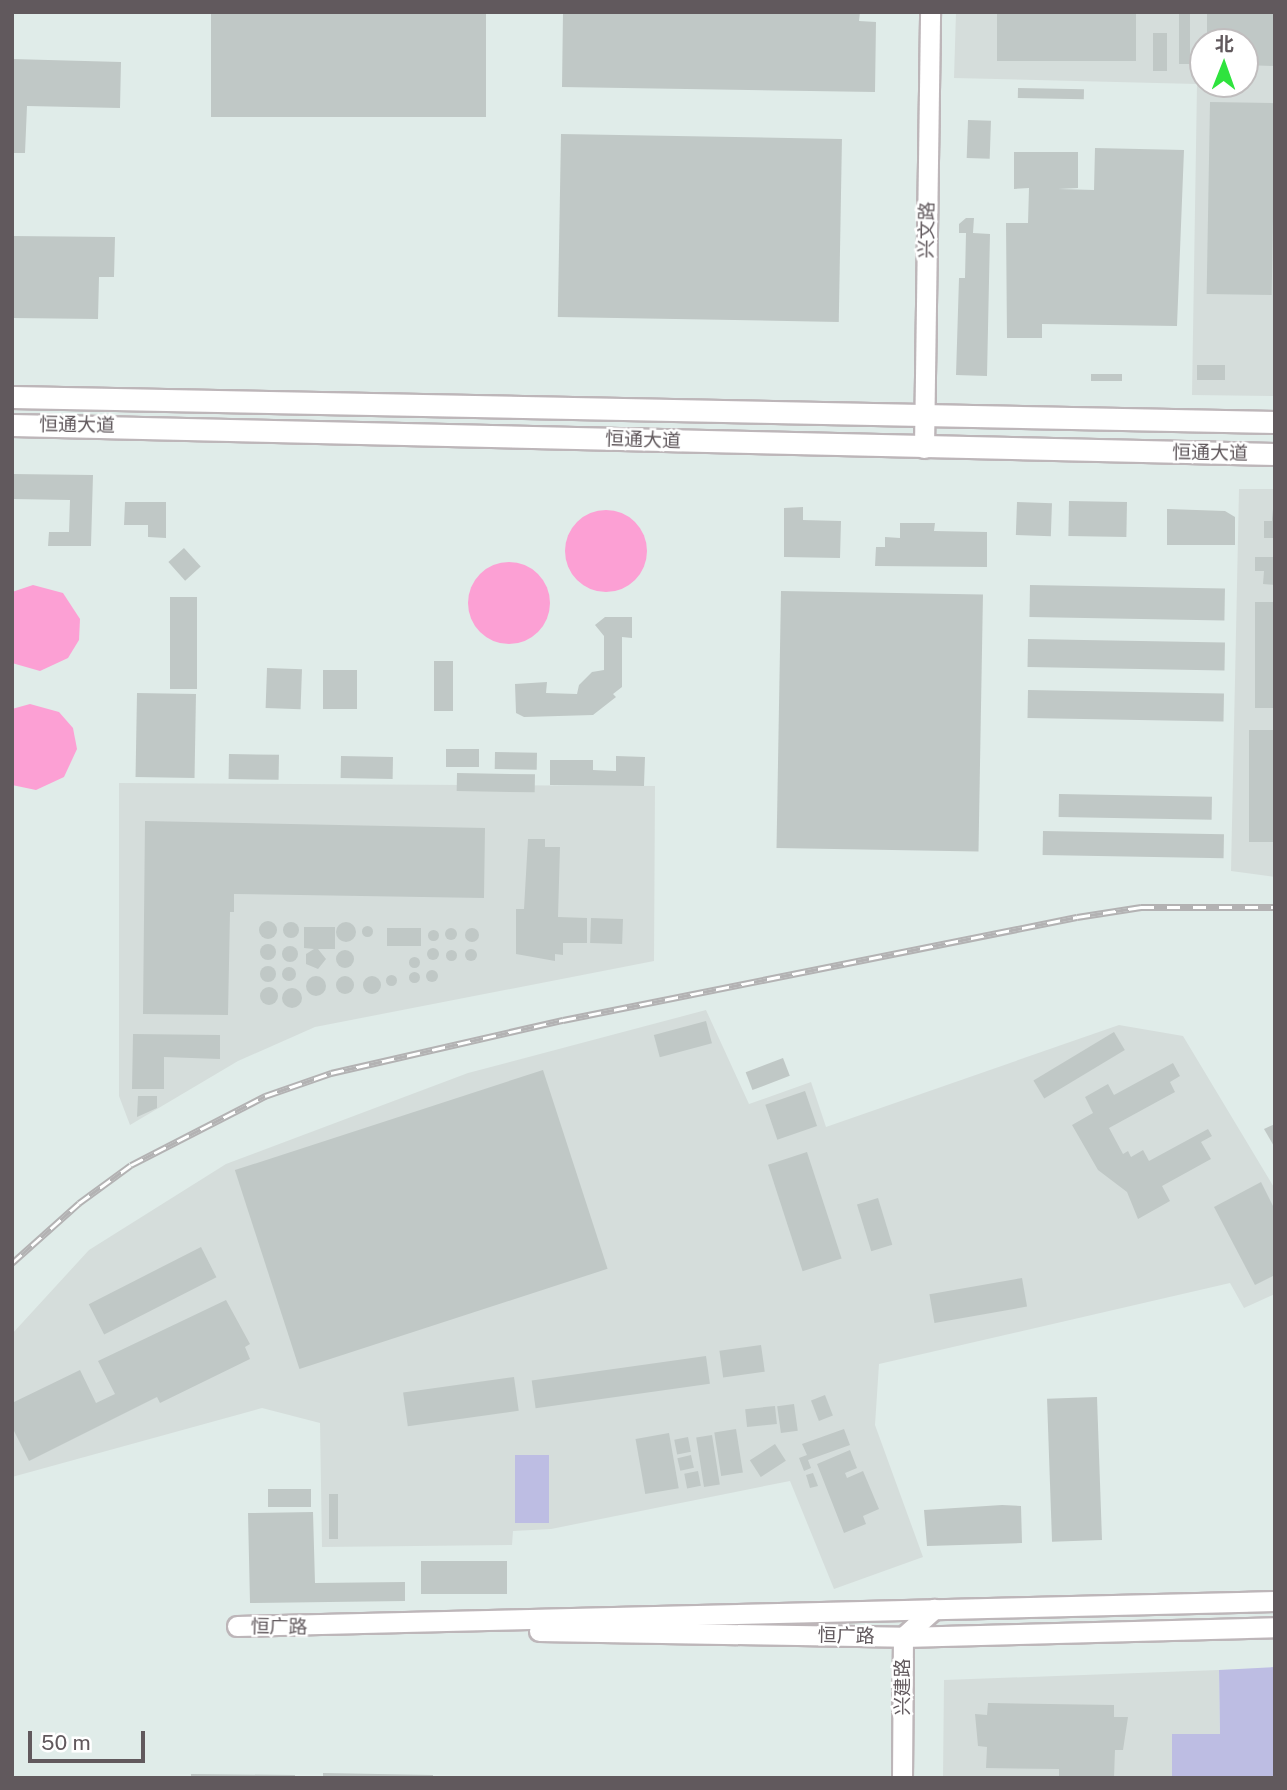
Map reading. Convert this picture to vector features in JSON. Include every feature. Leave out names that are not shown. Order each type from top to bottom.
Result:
[{"type":"main road","name":"恒通大道","points":[[12,397],[1275,422]]},
{"type":"main road","name":"恒通大道","points":[[12,425],[1275,454]]},
{"type":"street","name":"兴文路","points":[[924,448],[930,12]]},
{"type":"street","name":"恒广路","points":[[1275,1601],[237,1626],[903,1637],[1275,1627]]},
{"type":"street","name":"兴建路","points":[[902,1778],[903,1637],[934,1609]]},
{"type":"shaded area","points":[[956,12],[1275,12],[1275,396],[1192,395],[1197,98],[1259,98],[1259,28],[1189,28],[1189,84],[954,78]]},
{"type":"shaded area","points":[[1239,489],[1275,489],[1275,877],[1231,871]]},
{"type":"shaded area","points":[[606,510],[622,513],[635,522],[644,535],[647,551],[644,567],[635,580],[622,589],[606,592],[590,589],[577,580],[568,567],[565,551],[568,535],[577,522],[590,513]]},
{"type":"shaded area","points":[[509,562],[525,566],[538,574],[546,587],[550,603],[546,619],[538,632],[525,640],[509,644],[493,640],[480,632],[472,619],[468,603],[472,587],[480,574],[493,566]]},
{"type":"shaded area","points":[[33,585],[63,593],[80,619],[79,640],[68,658],[40,671],[12,663],[12,592]]},
{"type":"shaded area","points":[[30,704],[59,712],[73,728],[77,749],[64,777],[36,790],[12,785],[12,709]]},
{"type":"shaded area","points":[[119,783],[655,786],[654,961],[315,1027],[238,1061],[130,1125],[119,1096]]},
{"type":"shaded area","points":[[706,1010],[749,1104],[811,1082],[826,1127],[1119,1025],[1183,1036],[1275,1189],[1275,1294],[1244,1308],[1230,1283],[879,1364],[875,1425],[923,1557],[834,1589],[790,1481],[551,1529],[513,1531],[512,1545],[322,1547],[320,1423],[262,1408],[12,1477],[12,1334],[89,1250],[226,1164],[468,1073]]},
{"type":"shaded area","points":[[515,1455],[549,1455],[549,1523],[515,1523]]},
{"type":"shaded area","points":[[1275,1667],[1275,1778],[1172,1778],[1172,1734],[1220,1734],[1219,1670]]},
{"type":"shaded area","points":[[1219,1670],[1220,1734],[1172,1734],[1172,1778],[943,1778],[944,1680]]},
{"type":"building","points":[[211,12],[486,12],[486,117],[211,117]]},
{"type":"building","points":[[563,12],[860,12],[859,21],[876,22],[875,92],[562,87]]},
{"type":"building","points":[[997,12],[1136,12],[1136,61],[997,61]]},
{"type":"building","points":[[1179,12],[1190,12],[1189,64],[1179,64]]},
{"type":"building","points":[[1207,12],[1275,12],[1275,66],[1259,65],[1259,28],[1207,28]]},
{"type":"building","points":[[1153,33],[1167,33],[1167,71],[1153,71]]},
{"type":"building","points":[[12,59],[121,62],[120,108],[27,106],[25,153],[12,153]]},
{"type":"building","points":[[1018,88],[1084,89],[1084,99],[1018,98]]},
{"type":"building","points":[[1210,102],[1275,103],[1272,295],[1207,294]]},
{"type":"building","points":[[968,120],[991,121],[990,159],[967,158]]},
{"type":"building","points":[[561,134],[842,139],[839,322],[558,317]]},
{"type":"building","points":[[1095,148],[1184,150],[1177,326],[1042,324],[1042,338],[1007,338],[1006,223],[1028,223],[1029,188],[1014,189],[1014,152],[1078,152],[1078,188],[1058,189],[1094,190]]},
{"type":"building","points":[[966,218],[974,218],[973,233],[990,234],[987,376],[956,375],[959,278],[965,278],[966,233],[959,233],[959,224]]},
{"type":"building","points":[[12,236],[115,237],[114,277],[99,277],[98,319],[12,318]]},
{"type":"building","points":[[1197,365],[1225,365],[1225,380],[1197,380]]},
{"type":"building","points":[[1091,374],[1122,374],[1122,381],[1091,381]]},
{"type":"building","points":[[12,474],[93,475],[91,546],[48,546],[49,532],[69,532],[70,500],[12,499]]},
{"type":"building","points":[[1069,501],[1127,502],[1126,537],[1068,536]]},
{"type":"building","points":[[125,502],[166,502],[166,538],[148,537],[148,525],[124,525]]},
{"type":"building","points":[[1017,502],[1052,503],[1051,536],[1016,535]]},
{"type":"building","points":[[803,507],[803,520],[841,521],[840,558],[784,557],[784,508]]},
{"type":"building","points":[[1167,509],[1225,511],[1235,517],[1235,545],[1167,545]]},
{"type":"building","points":[[1272,509],[1275,538],[1264,538],[1264,521],[1272,521]]},
{"type":"building","points":[[900,523],[935,523],[934,531],[987,532],[987,567],[875,566],[876,547],[885,547],[885,537],[900,538]]},
{"type":"building","points":[[184,548],[201,567],[185,581],[168,562]]},
{"type":"building","points":[[1255,557],[1275,557],[1275,585],[1263,584],[1264,571],[1255,571]]},
{"type":"building","points":[[1030,585],[1225,588],[1224,620],[1029,617]]},
{"type":"building","points":[[781,591],[983,595],[978,851],[777,848]]},
{"type":"building","points":[[170,597],[197,597],[197,689],[170,689]]},
{"type":"building","points":[[1255,602],[1275,602],[1275,708],[1255,708]]},
{"type":"building","points":[[605,617],[632,617],[632,638],[622,637],[622,687],[613,694],[616,697],[593,715],[524,717],[516,713],[515,684],[547,682],[546,693],[577,694],[579,685],[592,672],[604,670],[604,636],[595,625]]},
{"type":"building","points":[[1028,639],[1225,642],[1224,670],[1028,667]]},
{"type":"building","points":[[434,661],[453,661],[453,711],[434,711]]},
{"type":"building","points":[[267,668],[302,669],[301,709],[266,708]]},
{"type":"building","points":[[323,670],[357,670],[357,709],[323,709]]},
{"type":"building","points":[[1028,690],[1224,693],[1223,721],[1028,718]]},
{"type":"building","points":[[137,693],[196,694],[195,778],[136,777]]},
{"type":"building","points":[[1249,730],[1275,730],[1275,842],[1249,842]]},
{"type":"building","points":[[446,749],[479,749],[479,767],[446,767]]},
{"type":"building","points":[[495,752],[537,753],[537,770],[495,769]]},
{"type":"building","points":[[229,754],[279,755],[279,780],[229,779]]},
{"type":"building","points":[[341,756],[393,757],[393,779],[341,778]]},
{"type":"building","points":[[616,756],[645,757],[644,786],[550,785],[550,760],[593,760],[593,770],[616,771]]},
{"type":"building","points":[[457,773],[535,774],[535,792],[457,791]]},
{"type":"building","points":[[1059,794],[1212,797],[1212,820],[1059,817]]},
{"type":"building","points":[[145,821],[485,828],[484,898],[234,894],[234,912],[230,912],[228,1015],[143,1014]]},
{"type":"building","points":[[1043,831],[1224,834],[1224,858],[1043,855]]},
{"type":"building","points":[[528,839],[545,839],[545,847],[560,847],[558,917],[587,918],[587,943],[563,943],[563,955],[555,954],[555,961],[516,954],[516,909],[524,909]]},
{"type":"building","points":[[591,918],[623,919],[622,944],[590,943]]},
{"type":"building","points":[[268,921],[274,924],[277,930],[274,936],[268,939],[262,936],[259,930],[262,924]]},
{"type":"building","points":[[288,922],[294,922],[299,930],[297,936],[288,938],[283,933],[283,927]]},
{"type":"building","points":[[342,922],[350,922],[356,932],[350,942],[342,942],[336,936],[336,928]]},
{"type":"building","points":[[367,926],[371,927],[371,935],[367,936],[363,935],[362,931],[363,927]]},
{"type":"building","points":[[304,927],[335,927],[335,949],[318,949],[326,959],[318,969],[306,964],[306,954],[314,949],[304,948]]},
{"type":"building","points":[[387,928],[421,928],[421,946],[387,946]]},
{"type":"building","points":[[451,928],[457,934],[451,940],[445,934]]},
{"type":"building","points":[[469,928],[475,928],[479,935],[475,942],[469,942],[465,938],[465,932]]},
{"type":"building","points":[[433,929],[439,935],[433,941],[427,935]]},
{"type":"building","points":[[268,944],[274,946],[274,958],[268,960],[262,958],[260,952],[262,946]]},
{"type":"building","points":[[290,946],[298,954],[290,962],[282,954]]},
{"type":"building","points":[[433,948],[439,954],[433,960],[427,954]]},
{"type":"building","points":[[451,949],[457,955],[451,961],[445,955]]},
{"type":"building","points":[[471,949],[477,955],[471,961],[465,955]]},
{"type":"building","points":[[345,950],[351,953],[354,959],[351,965],[345,968],[339,965],[336,959],[339,953]]},
{"type":"building","points":[[414,957],[418,958],[418,966],[414,967],[410,966],[409,962],[410,958]]},
{"type":"building","points":[[265,966],[271,966],[276,974],[274,980],[265,982],[260,977],[260,971]]},
{"type":"building","points":[[286,967],[292,967],[296,974],[292,981],[286,981],[282,977],[282,971]]},
{"type":"building","points":[[432,970],[438,976],[432,982],[426,976]]},
{"type":"building","points":[[414,972],[418,973],[418,981],[414,982],[410,981],[409,977],[410,973]]},
{"type":"building","points":[[391,974],[397,980],[391,986],[385,980]]},
{"type":"building","points":[[316,976],[323,979],[326,986],[323,993],[316,996],[309,993],[306,986],[309,979]]},
{"type":"building","points":[[345,976],[351,979],[354,985],[351,991],[345,994],[339,991],[336,985],[339,979]]},
{"type":"building","points":[[372,976],[378,979],[381,985],[378,991],[372,994],[366,991],[363,985],[366,979]]},
{"type":"building","points":[[265,987],[273,987],[278,996],[276,1003],[265,1005],[260,1000],[260,992]]},
{"type":"building","points":[[292,988],[299,991],[302,998],[299,1005],[292,1008],[285,1005],[282,998],[285,991]]},
{"type":"building","points":[[706,1021],[712,1043],[660,1057],[654,1035]]},
{"type":"building","points":[[1114,1032],[1125,1050],[1044,1098],[1033,1080]]},
{"type":"building","points":[[133,1034],[220,1035],[220,1059],[164,1057],[164,1089],[132,1089]]},
{"type":"building","points":[[783,1058],[790,1076],[752,1090],[746,1072]]},
{"type":"building","points":[[1173,1063],[1180,1076],[1170,1082],[1175,1092],[1109,1128],[1123,1154],[1128,1151],[1131,1157],[1143,1150],[1149,1161],[1208,1129],[1212,1136],[1201,1142],[1211,1159],[1162,1186],[1170,1201],[1138,1219],[1127,1192],[1098,1170],[1072,1125],[1093,1113],[1085,1097],[1108,1084],[1114,1095]]},
{"type":"building","points":[[543,1070],[608,1269],[299,1369],[235,1170]]},
{"type":"building","points":[[805,1091],[817,1126],[777,1140],[765,1105]]},
{"type":"building","points":[[138,1096],[157,1096],[157,1108],[137,1117]]},
{"type":"building","points":[[1275,1124],[1275,1148],[1264,1129]]},
{"type":"building","points":[[807,1152],[842,1259],[803,1271],[768,1165]]},
{"type":"building","points":[[1261,1182],[1275,1210],[1275,1275],[1255,1285],[1214,1207]]},
{"type":"building","points":[[878,1198],[892,1245],[871,1251],[857,1204]]},
{"type":"building","points":[[201,1247],[216,1277],[104,1334],[89,1304]]},
{"type":"building","points":[[1022,1278],[1027,1307],[934,1323],[929,1294]]},
{"type":"building","points":[[226,1300],[250,1344],[245,1347],[250,1359],[160,1403],[157,1397],[29,1461],[12,1427],[12,1403],[80,1370],[96,1403],[115,1394],[98,1361]]},
{"type":"building","points":[[761,1345],[765,1372],[723,1378],[719,1351]]},
{"type":"building","points":[[706,1356],[710,1384],[536,1408],[532,1380]]},
{"type":"building","points":[[514,1377],[519,1411],[408,1426],[403,1393]]},
{"type":"building","points":[[825,1395],[833,1416],[819,1421],[811,1400]]},
{"type":"building","points":[[1097,1397],[1102,1540],[1052,1542],[1047,1399]]},
{"type":"building","points":[[794,1404],[798,1431],[781,1433],[777,1406]]},
{"type":"building","points":[[775,1406],[777,1424],[747,1427],[745,1409]]},
{"type":"building","points":[[736,1429],[743,1472],[721,1476],[714,1432]]},
{"type":"building","points":[[844,1429],[850,1445],[808,1460],[811,1468],[804,1471],[799,1458],[807,1455],[802,1444]]},
{"type":"building","points":[[669,1433],[679,1488],[645,1494],[636,1439]]},
{"type":"building","points":[[712,1435],[720,1484],[704,1487],[696,1438]]},
{"type":"building","points":[[688,1437],[691,1452],[677,1454],[674,1440]]},
{"type":"building","points":[[775,1444],[786,1461],[761,1477],[750,1460]]},
{"type":"building","points":[[850,1450],[857,1468],[845,1473],[847,1478],[863,1471],[879,1509],[863,1516],[866,1524],[844,1533],[817,1464]]},
{"type":"building","points":[[691,1455],[694,1468],[680,1471],[677,1458]]},
{"type":"building","points":[[698,1471],[701,1486],[687,1488],[684,1474]]},
{"type":"building","points":[[813,1473],[818,1486],[810,1488],[806,1475]]},
{"type":"building","points":[[268,1489],[311,1489],[311,1507],[268,1507]]},
{"type":"building","points":[[329,1494],[338,1494],[338,1539],[329,1539]]},
{"type":"building","points":[[1021,1506],[1022,1543],[927,1546],[924,1510]]},
{"type":"building","points":[[313,1512],[315,1583],[405,1582],[405,1601],[250,1603],[248,1513]]},
{"type":"building","points":[[421,1561],[507,1561],[507,1594],[421,1594]]},
{"type":"building","points":[[988,1703],[1114,1705],[1114,1717],[1128,1717],[1123,1750],[1115,1750],[1114,1778],[1059,1778],[1059,1769],[986,1768],[987,1747],[978,1746],[975,1714],[987,1715]]},
{"type":"building","points":[[323,1773],[433,1775],[433,1778],[323,1778]]},
{"type":"building","points":[[191,1774],[295,1775],[295,1778],[191,1778]]},
{"type":"railway","points":[[12,1263],[79,1203],[131,1165],[265,1096],[331,1073],[563,1020],[1077,917],[1141,907],[1275,907]]}]
